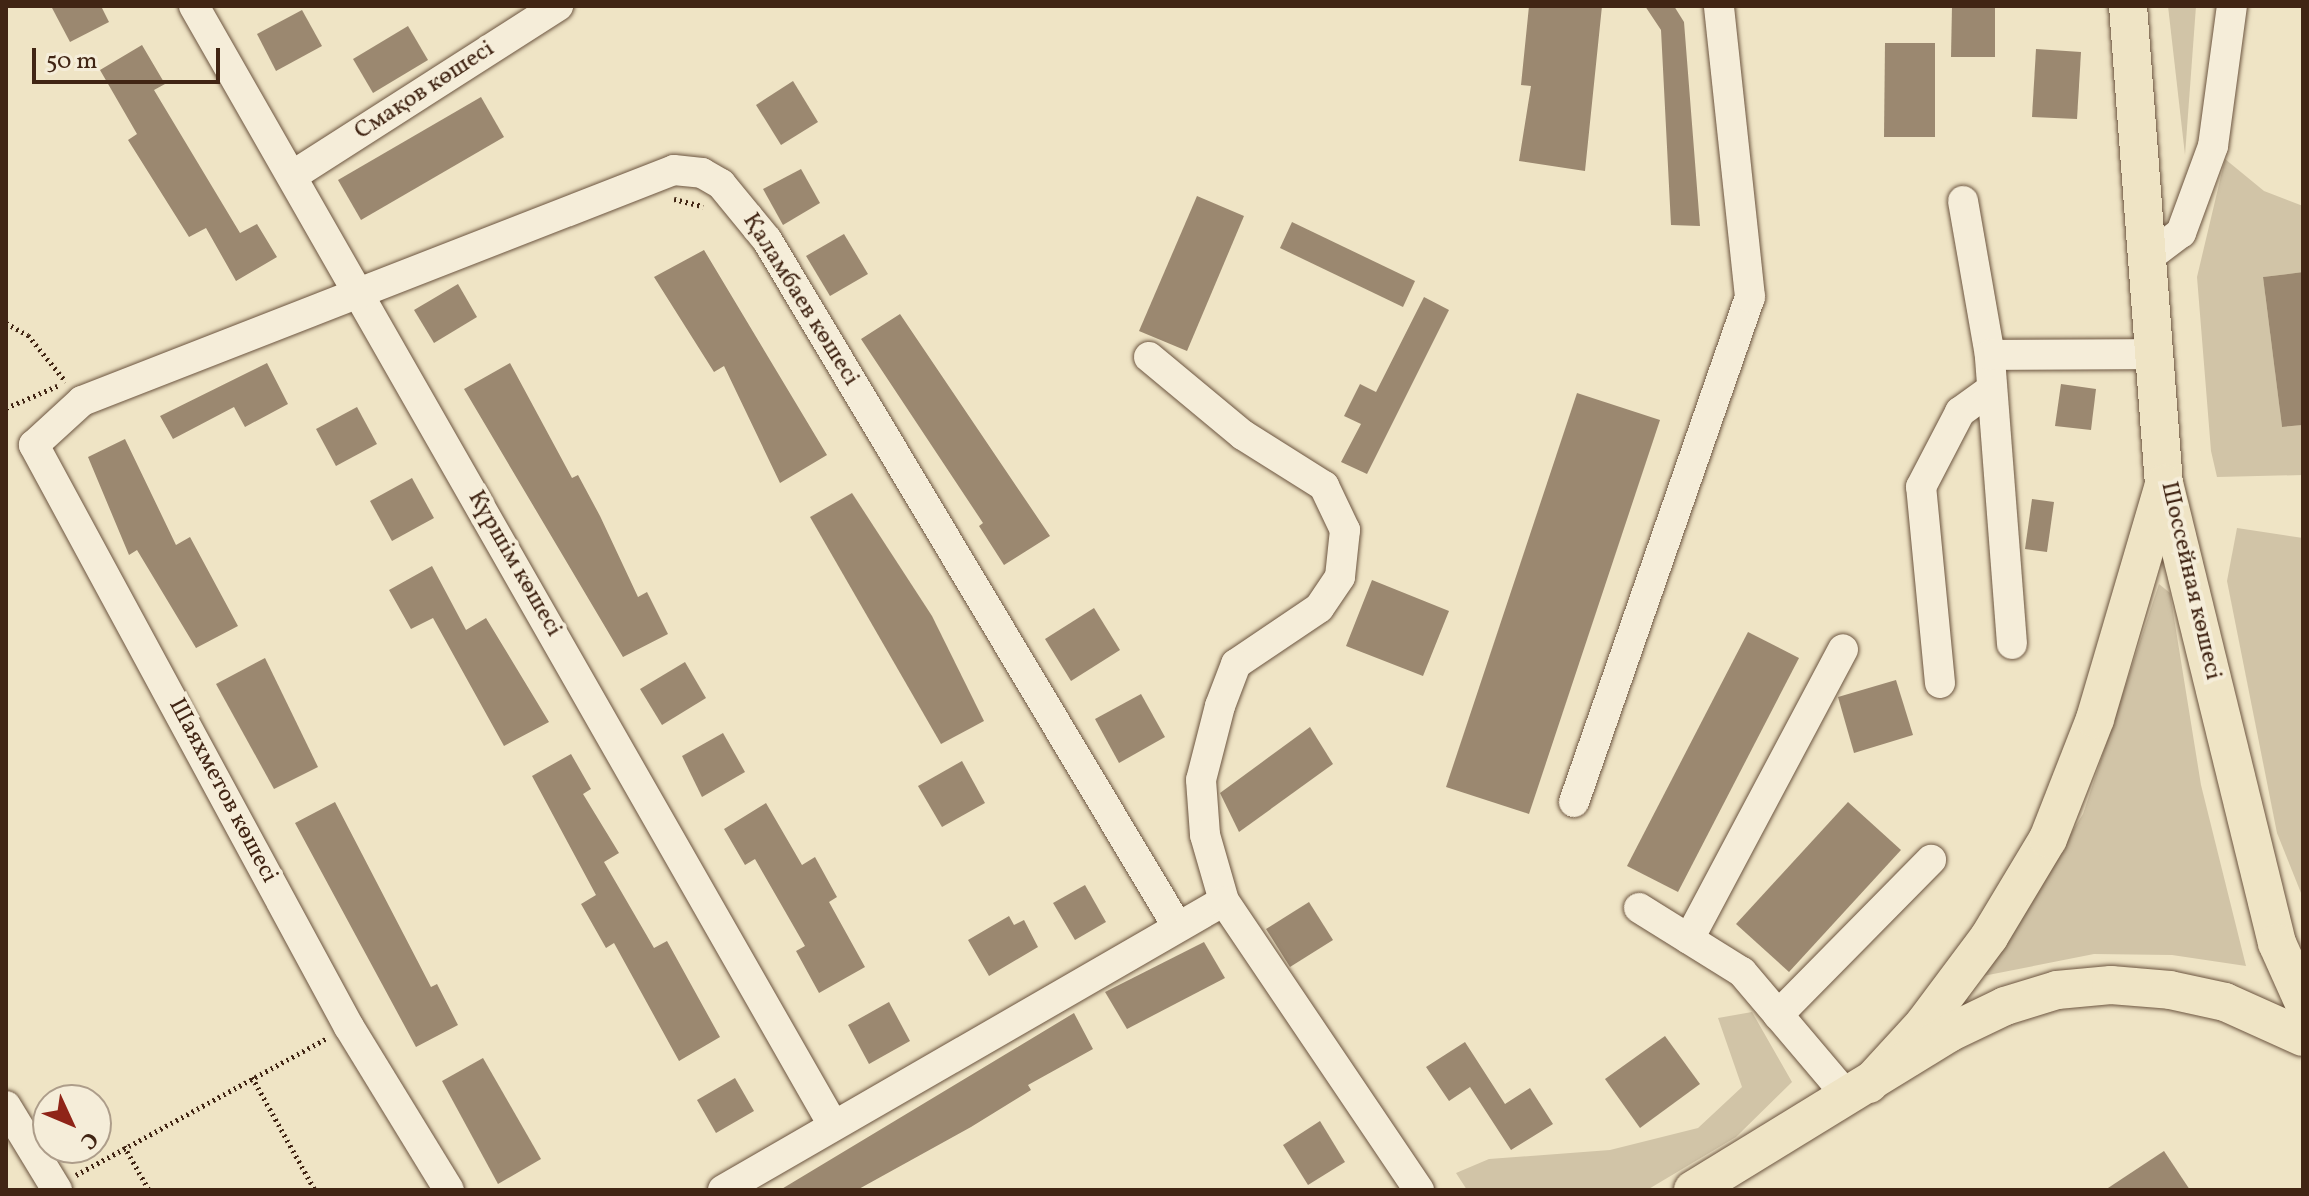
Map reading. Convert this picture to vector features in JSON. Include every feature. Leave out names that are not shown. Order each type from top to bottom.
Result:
[{"type":"main road","name":"Шоссейная көшесі","points":[[2128,6],[2158,354],[2164,483],[2277,943],[2303,1001]]},
{"type":"main road","points":[[1858,1090],[1924,1024],[1989,937],[2048,839],[2095,719],[2164,483]]},
{"type":"main road","points":[[1693,1190],[1991,1013],[2057,990],[2111,985],[2170,990],[2225,1002],[2303,1037]]},
{"type":"street","name":"Күршім көшесі","points":[[194,6],[832,1123]]},
{"type":"street","name":"Смақов көшесі","points":[[292,176],[558,6]]},
{"type":"street","points":[[1574,802],[1750,297],[1719,6]]},
{"type":"street","points":[[2150,256],[2181,233],[2213,146],[2232,6]]},
{"type":"street","name":"Қаламбаев көшесі","points":[[77,387],[360,295],[674,170],[711,178],[767,240],[1177,926]]},
{"type":"street","points":[[1963,201],[1990,355],[1989,391],[2012,644]]},
{"type":"street","points":[[1990,355],[2158,354]]},
{"type":"street","points":[[1149,357],[1243,435],[1324,486],[1345,530],[1340,577],[1319,608],[1236,664],[1220,706],[1201,780],[1205,835],[1224,901],[1406,1186]]},
{"type":"street","name":"Шаяхметов көшесі","points":[[77,387],[34,445],[349,1027],[449,1190]]},
{"type":"street","points":[[1940,683],[1921,487],[1960,412],[1989,391]]},
{"type":"street","points":[[1689,939],[1843,649]]},
{"type":"street","points":[[1778,1015],[1931,860]]},
{"type":"street","points":[[723,1190],[832,1123],[1224,901]]},
{"type":"street","points":[[1639,908],[1742,972],[1778,1015],[1858,1090]]},
{"type":"street","points":[[6,1106],[56,1188]]},
{"type":"path","points":[[659,176],[669,198],[714,208]]},
{"type":"path","points":[[6,323],[28,335],[77,387],[6,408]]},
{"type":"path","points":[[56,1188],[124,1146],[349,1027]]},
{"type":"path","points":[[252,1077],[315,1190]]},
{"type":"path","points":[[124,1146],[149,1190]]},
{"type":"shaded area","points":[[2168,6],[2196,6],[2185,155]]},
{"type":"shaded area","points":[[2225,159],[2264,191],[2303,206],[2303,272],[2263,277],[2282,427],[2303,425],[2303,475],[2217,477],[2211,451],[2197,277]]},
{"type":"shaded area","points":[[2237,528],[2303,538],[2303,898],[2277,833],[2227,581]]},
{"type":"shaded area","points":[[2159,584],[2170,593],[2201,785],[2246,966],[2172,955],[2094,954],[1983,976],[2083,814]]},
{"type":"shaded area","points":[[1752,1012],[1792,1082],[1736,1137],[1647,1190],[1467,1190],[1456,1173],[1489,1159],[1610,1150],[1698,1128],[1742,1087],[1718,1018]]},
{"type":"building","points":[[51,6],[101,6],[109,22],[70,42]]},
{"type":"building","points":[[1529,6],[1602,6],[1585,171],[1519,161],[1531,86],[1521,85]]},
{"type":"building","points":[[1645,6],[1674,6],[1684,22],[1700,226],[1671,225],[1661,30]]},
{"type":"building","points":[[1952,6],[1995,6],[1995,57],[1951,57]]},
{"type":"building","points":[[302,10],[322,46],[276,71],[257,34]]},
{"type":"building","points":[[408,26],[428,60],[373,93],[353,59]]},
{"type":"building","points":[[1885,43],[1935,43],[1935,137],[1884,137]]},
{"type":"building","points":[[142,45],[165,84],[154,90],[240,233],[257,224],[277,257],[236,281],[206,228],[189,237],[128,140],[137,134],[100,70]]},
{"type":"building","points":[[2036,49],[2081,52],[2077,119],[2032,117]]},
{"type":"building","points":[[793,81],[818,122],[781,145],[756,105]]},
{"type":"building","points":[[481,97],[504,137],[361,220],[338,180]]},
{"type":"building","points":[[801,169],[820,203],[783,225],[763,189]]},
{"type":"building","points":[[1197,196],[1244,216],[1187,351],[1139,331]]},
{"type":"building","points":[[1292,222],[1415,281],[1403,307],[1280,248]]},
{"type":"building","points":[[844,234],[868,274],[830,296],[806,256]]},
{"type":"building","points":[[704,250],[827,455],[780,483],[724,366],[714,372],[654,277]]},
{"type":"building","points":[[2303,272],[2303,425],[2282,427],[2263,277]]},
{"type":"building","points":[[458,284],[477,317],[434,343],[414,310]]},
{"type":"building","points":[[1424,297],[1449,310],[1367,474],[1341,462],[1361,424],[1344,416],[1360,384],[1376,392]]},
{"type":"building","points":[[900,314],[1050,536],[1004,565],[979,526],[983,523],[861,339]]},
{"type":"building","points":[[267,363],[288,404],[245,427],[234,407],[173,439],[160,416]]},
{"type":"building","points":[[510,363],[572,478],[578,475],[638,597],[647,592],[668,634],[623,657],[464,389]]},
{"type":"building","points":[[2061,384],[2096,389],[2091,430],[2055,426]]},
{"type":"building","points":[[1577,393],[1660,420],[1529,814],[1446,787]]},
{"type":"building","points":[[357,407],[377,444],[336,466],[316,429]]},
{"type":"building","points":[[125,439],[176,545],[190,537],[238,626],[196,648],[137,550],[129,555],[88,457]]},
{"type":"building","points":[[412,478],[434,518],[392,541],[370,501]]},
{"type":"building","points":[[852,493],[932,616],[984,721],[941,744],[810,517]]},
{"type":"building","points":[[2032,499],[2054,502],[2047,552],[2025,549]]},
{"type":"building","points":[[432,566],[466,630],[486,618],[549,722],[504,746],[433,618],[411,629],[389,590]]},
{"type":"building","points":[[1372,580],[1449,611],[1423,676],[1346,646]]},
{"type":"building","points":[[1094,608],[1120,650],[1071,681],[1045,639]]},
{"type":"building","points":[[1748,632],[1799,658],[1678,892],[1627,866]]},
{"type":"building","points":[[265,658],[318,767],[274,789],[216,684]]},
{"type":"building","points":[[685,662],[706,698],[662,725],[640,689]]},
{"type":"building","points":[[1896,680],[1913,735],[1854,753],[1838,697]]},
{"type":"building","points":[[1141,694],[1165,737],[1119,763],[1095,719]]},
{"type":"building","points":[[1310,727],[1333,764],[1239,832],[1220,793]]},
{"type":"building","points":[[723,733],[745,772],[702,797],[682,756]]},
{"type":"building","points":[[571,754],[591,789],[583,794],[619,853],[604,862],[654,948],[667,941],[720,1037],[679,1061],[614,943],[606,948],[581,904],[596,895],[532,776]]},
{"type":"building","points":[[962,761],[985,803],[942,827],[918,786]]},
{"type":"building","points":[[335,802],[431,987],[437,984],[458,1025],[416,1047],[295,823]]},
{"type":"building","points":[[1848,802],[1901,850],[1789,972],[1736,924]]},
{"type":"building","points":[[766,803],[802,865],[815,857],[837,897],[829,902],[865,967],[819,993],[796,951],[805,946],[755,859],[745,865],[724,829]]},
{"type":"building","points":[[1085,885],[1106,922],[1075,940],[1053,903]]},
{"type":"building","points":[[1309,902],[1333,940],[1290,967],[1266,929]]},
{"type":"building","points":[[1009,916],[1014,925],[1024,920],[1038,947],[989,976],[968,940]]},
{"type":"building","points":[[1204,942],[1225,978],[1127,1029],[1105,992]]},
{"type":"building","points":[[889,1002],[910,1041],[869,1064],[848,1025]]},
{"type":"building","points":[[1074,1013],[1093,1049],[1028,1085],[1031,1090],[971,1127],[857,1190],[780,1190]]},
{"type":"building","points":[[1665,1036],[1700,1084],[1640,1128],[1605,1079]]},
{"type":"building","points":[[1465,1042],[1505,1104],[1530,1088],[1553,1124],[1511,1150],[1470,1087],[1449,1101],[1426,1067]]},
{"type":"building","points":[[483,1058],[541,1159],[498,1184],[442,1081]]},
{"type":"building","points":[[735,1078],[754,1111],[716,1133],[697,1100]]},
{"type":"building","points":[[1320,1121],[1345,1162],[1308,1185],[1283,1145]]},
{"type":"building","points":[[2164,1151],[2190,1190],[2105,1190]]}]
